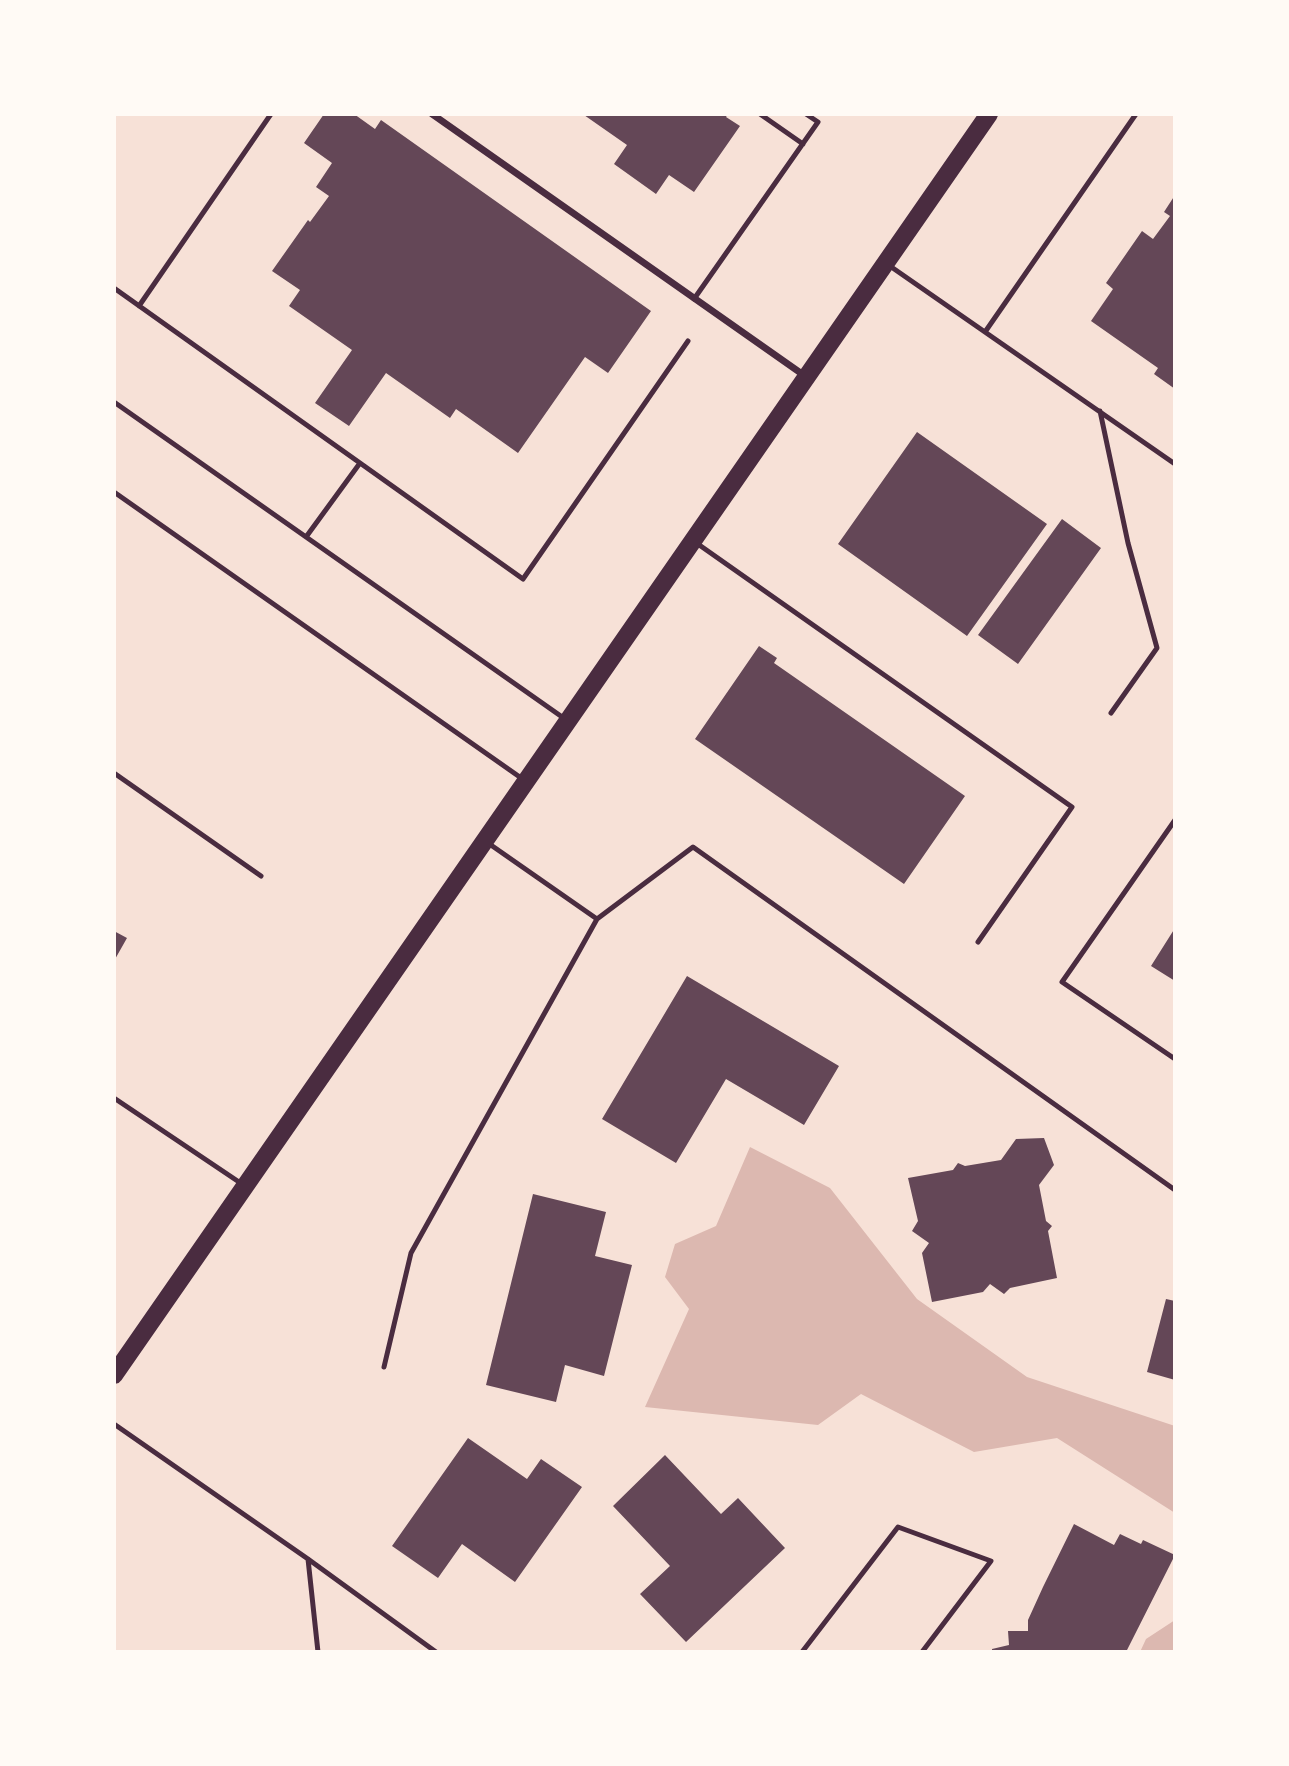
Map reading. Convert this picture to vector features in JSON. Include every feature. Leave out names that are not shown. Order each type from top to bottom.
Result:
[{"type":"main road","points":[[114,1375],[989,114]]},
{"type":"street","points":[[432,114],[806,377]]},
{"type":"lane","points":[[139,306],[271,114]]},
{"type":"lane","points":[[760,114],[803,144]]},
{"type":"lane","points":[[694,299],[818,122],[806,114]]},
{"type":"lane","points":[[985,332],[1136,114]]},
{"type":"lane","points":[[885,262],[1175,464]]},
{"type":"lane","points":[[114,288],[523,579],[688,341]]},
{"type":"lane","points":[[114,402],[568,720]]},
{"type":"lane","points":[[1100,411],[1128,542],[1157,648],[1111,713]]},
{"type":"lane","points":[[306,537],[360,463]]},
{"type":"lane","points":[[114,492],[526,781]]},
{"type":"lane","points":[[692,541],[1072,807],[978,942]]},
{"type":"lane","points":[[114,773],[261,876]]},
{"type":"lane","points":[[1175,820],[1062,982],[1175,1059]]},
{"type":"lane","points":[[485,841],[597,919]]},
{"type":"lane","points":[[384,1367],[411,1253],[597,919],[693,847],[1175,1190]]},
{"type":"lane","points":[[114,1098],[245,1185]]},
{"type":"lane","points":[[114,1424],[436,1652]]},
{"type":"lane","points":[[802,1652],[898,1527],[992,1560],[922,1652]]},
{"type":"lane","points":[[308,1559],[318,1652]]},
{"type":"shaded area","points":[[750,1147],[830,1188],[917,1299],[1027,1377],[1175,1426],[1175,1513],[1057,1438],[974,1452],[861,1394],[818,1425],[645,1407],[689,1309],[665,1277],[675,1244],[716,1226]]},
{"type":"shaded area","points":[[1175,1620],[1175,1652],[1140,1652],[1146,1639]]},
{"type":"building","points":[[324,114],[354,114],[375,129],[381,120],[651,311],[608,373],[585,357],[518,453],[456,409],[450,418],[386,373],[349,426],[315,403],[352,350],[289,306],[300,290],[272,271],[308,220],[310,222],[329,196],[316,187],[332,163],[304,143]]},
{"type":"building","points":[[585,114],[728,114],[726,117],[740,126],[694,192],[669,175],[656,194],[614,164],[627,145]]},
{"type":"building","points":[[1175,195],[1175,389],[1154,374],[1158,368],[1091,321],[1113,289],[1106,283],[1142,231],[1153,239],[1170,216],[1164,212]]},
{"type":"building","points":[[917,432],[1047,524],[967,636],[838,544]]},
{"type":"building","points":[[1062,519],[1101,548],[1018,664],[978,635]]},
{"type":"building","points":[[759,646],[777,658],[774,663],[965,796],[904,884],[695,739]]},
{"type":"building","points":[[1175,928],[1175,981],[1151,966]]},
{"type":"building","points":[[114,931],[127,938],[114,961]]},
{"type":"building","points":[[687,976],[839,1066],[804,1125],[726,1079],[676,1163],[602,1119]]},
{"type":"building","points":[[1044,1138],[1054,1165],[1039,1185],[1046,1221],[1052,1226],[1048,1231],[1057,1278],[1010,1288],[1004,1294],[990,1284],[983,1292],[932,1302],[922,1253],[929,1243],[912,1231],[918,1221],[908,1178],[953,1170],[958,1163],[965,1166],[1001,1160],[1016,1139]]},
{"type":"building","points":[[533,1194],[606,1212],[595,1256],[632,1265],[604,1376],[565,1365],[556,1402],[486,1385]]},
{"type":"building","points":[[1166,1299],[1175,1301],[1175,1380],[1147,1372]]},
{"type":"building","points":[[468,1438],[527,1479],[541,1459],[582,1487],[515,1582],[462,1544],[438,1578],[392,1546]]},
{"type":"building","points":[[665,1455],[721,1514],[738,1498],[785,1548],[686,1642],[640,1594],[670,1566],[613,1506]]},
{"type":"building","points":[[1074,1524],[1114,1545],[1120,1534],[1141,1544],[1143,1540],[1175,1555],[1126,1652],[992,1652],[992,1649],[1009,1645],[1008,1631],[1028,1631],[1028,1620]]}]
